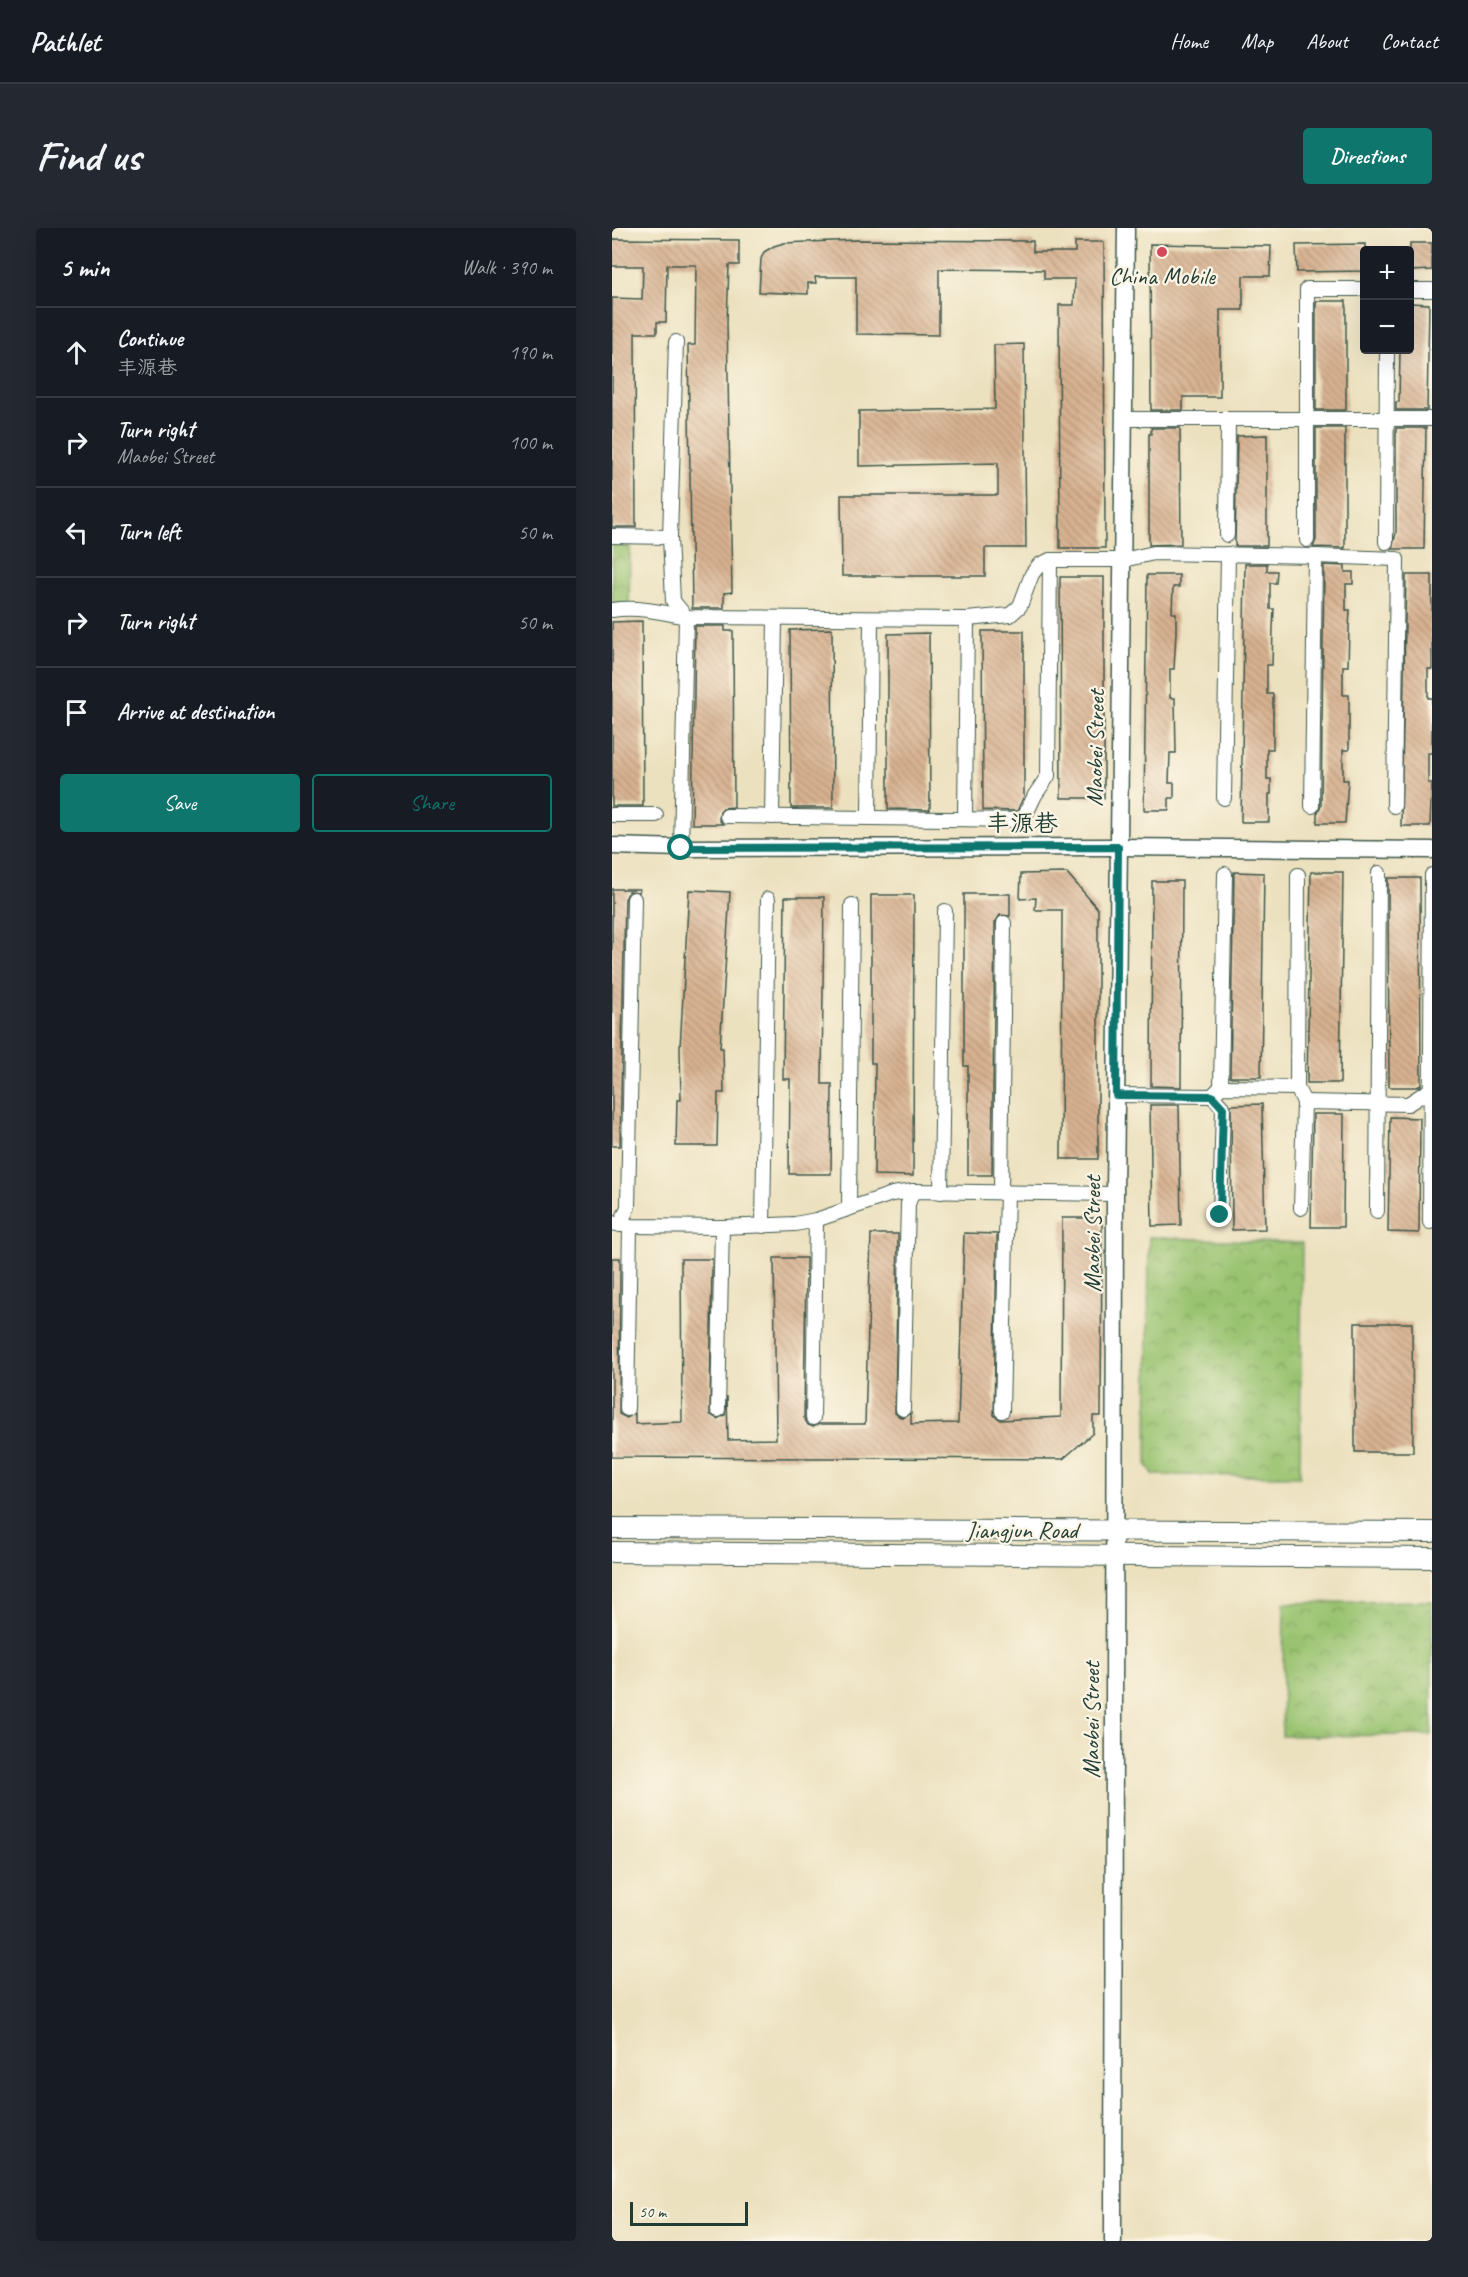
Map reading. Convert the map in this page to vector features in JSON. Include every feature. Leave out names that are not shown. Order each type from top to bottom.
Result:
[{"type":"main road","name":"Jiangjun Road","points":[[612,1528],[1432,1532]]},
{"type":"main road","name":"Jiangjun Road","points":[[612,1552],[1432,1558]]},
{"type":"street","name":"Maobei Street","points":[[1113,2241],[1115,1194],[1126,228]]},
{"type":"street","points":[[1307,540],[1307,289],[1360,289]]},
{"type":"street","points":[[1414,290],[1432,290]]},
{"type":"street","points":[[676,342],[670,537],[673,601],[686,617],[681,848]]},
{"type":"street","points":[[1386,542],[1387,354]]},
{"type":"street","points":[[1124,419],[1431,419]]},
{"type":"street","points":[[1227,535],[1228,420]]},
{"type":"street","points":[[612,536],[670,537]]},
{"type":"street","points":[[612,609],[661,612],[686,617],[967,619],[1010,615],[1020,606],[1032,574],[1039,565],[1050,560],[1123,560],[1154,553],[1397,559],[1394,806]]},
{"type":"street","points":[[1224,798],[1228,554]]},
{"type":"street","points":[[1312,806],[1315,556]]},
{"type":"street","points":[[727,816],[1023,820],[1035,795],[1048,776],[1050,560]]},
{"type":"street","points":[[772,817],[775,619]]},
{"type":"street","points":[[965,818],[967,619]]},
{"type":"street","points":[[869,817],[871,620]]},
{"type":"street","points":[[612,815],[656,816]]},
{"type":"street","name":"丰源巷","points":[[612,846],[1432,850]]},
{"type":"street","points":[[1377,1211],[1379,873]]},
{"type":"street","points":[[1220,1215],[1223,1108],[1217,1092],[1225,874]]},
{"type":"street","points":[[1298,875],[1297,1088],[1304,1102],[1301,1208]]},
{"type":"street","points":[[1430,1222],[1432,875]]},
{"type":"street","points":[[627,1409],[621,1225],[628,1207],[634,898]]},
{"type":"street","points":[[763,1226],[768,899]]},
{"type":"street","points":[[849,1207],[852,905]]},
{"type":"street","points":[[941,1192],[945,911]]},
{"type":"street","points":[[1002,1411],[1004,923]]},
{"type":"street","points":[[1116,1095],[1297,1088]]},
{"type":"street","points":[[1304,1102],[1408,1104],[1431,1089]]},
{"type":"street","points":[[621,1225],[763,1226],[816,1220],[892,1194],[913,1191],[1115,1194]]},
{"type":"street","points":[[903,1408],[908,1204],[913,1191]]},
{"type":"street","points":[[813,1418],[816,1220]]},
{"type":"street","points":[[718,1410],[722,1227]]},
{"type":"green space","points":[[612,545],[630,546],[629,606],[612,605]]},
{"type":"green space","points":[[1149,1237],[1302,1243],[1300,1476],[1154,1475],[1147,1465]]},
{"type":"green space","points":[[1432,1601],[1432,1735],[1282,1736],[1284,1603]]},
{"type":"building","points":[[612,239],[739,240],[739,265],[729,265],[727,322],[732,592],[724,593],[724,608],[692,608],[688,345],[695,345],[696,265],[667,265],[666,322],[657,322],[657,333],[635,333],[636,527],[612,527],[612,298],[642,299],[643,266],[612,266]]},
{"type":"building","points":[[857,240],[1033,241],[1033,252],[1075,252],[1075,242],[1104,242],[1105,548],[1060,548],[1059,305],[1074,305],[1075,279],[1044,279],[1044,270],[939,269],[939,335],[856,334],[856,277],[815,277],[816,283],[808,283],[808,294],[759,292],[761,259],[764,252],[774,246],[784,243]]},
{"type":"building","points":[[1410,243],[1432,243],[1432,270],[1414,271],[1414,246],[1410,246]]},
{"type":"building","points":[[1150,244],[1271,246],[1270,276],[1243,276],[1243,310],[1220,310],[1220,397],[1183,397],[1183,410],[1151,410]]},
{"type":"building","points":[[1365,244],[1365,246],[1360,246],[1360,271],[1297,272],[1296,245]]},
{"type":"building","points":[[1316,301],[1346,301],[1346,410],[1316,410]]},
{"type":"building","points":[[1414,303],[1429,304],[1427,410],[1396,410],[1396,402],[1399,402],[1400,354],[1414,354]]},
{"type":"building","points":[[1024,344],[1026,548],[985,548],[985,576],[842,576],[841,495],[998,495],[998,463],[859,466],[859,411],[995,409],[994,345]]},
{"type":"building","points":[[1151,428],[1180,428],[1181,544],[1149,545],[1149,434],[1151,434]]},
{"type":"building","points":[[1316,428],[1345,428],[1345,548],[1313,547],[1316,540]]},
{"type":"building","points":[[1396,428],[1426,428],[1424,549],[1392,549],[1396,533]]},
{"type":"building","points":[[1267,435],[1267,546],[1235,546],[1237,436]]},
{"type":"building","points":[[1245,564],[1267,564],[1267,571],[1277,571],[1276,583],[1270,583],[1270,609],[1274,609],[1272,665],[1267,665],[1267,694],[1273,694],[1273,749],[1267,749],[1267,779],[1271,779],[1269,822],[1241,822]]},
{"type":"building","points":[[1324,565],[1345,566],[1345,572],[1353,572],[1353,584],[1346,584],[1346,610],[1350,610],[1348,666],[1343,666],[1343,695],[1349,695],[1349,750],[1343,750],[1343,780],[1348,780],[1345,823],[1317,823],[1317,814],[1321,806]]},
{"type":"building","points":[[1147,575],[1179,575],[1179,587],[1173,587],[1172,613],[1176,613],[1176,632],[1174,669],[1170,669],[1170,698],[1175,698],[1176,753],[1170,753],[1169,783],[1174,783],[1174,798],[1169,798],[1169,810],[1144,810]]},
{"type":"building","points":[[1406,575],[1432,575],[1432,669],[1428,669],[1428,698],[1432,698],[1432,753],[1428,753],[1428,783],[1432,783],[1430,826],[1401,826]]},
{"type":"building","points":[[1060,577],[1104,577],[1104,798],[1061,798]]},
{"type":"building","points":[[642,621],[643,806],[612,806],[612,622]]},
{"type":"building","points":[[695,626],[725,626],[725,631],[733,631],[734,807],[723,808],[720,811],[719,820],[723,824],[692,824]]},
{"type":"building","points":[[832,629],[833,808],[791,808],[790,630]]},
{"type":"building","points":[[982,631],[1024,631],[1024,796],[1017,811],[983,810]]},
{"type":"building","points":[[929,633],[930,810],[888,809],[888,634]]},
{"type":"building","points":[[1234,872],[1264,873],[1261,1077],[1230,1077]]},
{"type":"building","points":[[1311,872],[1343,872],[1340,1083],[1307,1083]]},
{"type":"building","points":[[1067,873],[1098,909],[1098,1159],[1061,1159],[1062,910],[1035,910],[1036,898],[1020,899],[1021,874]]},
{"type":"building","points":[[1388,878],[1420,878],[1421,1085],[1417,1087],[1389,1087]]},
{"type":"building","points":[[1152,881],[1182,881],[1181,1087],[1151,1086]]},
{"type":"building","points":[[612,889],[639,889],[639,892],[629,891],[625,899],[620,1146],[612,1146]]},
{"type":"building","points":[[689,890],[730,892],[720,1048],[723,1048],[724,1093],[718,1093],[717,1146],[676,1146],[677,1100],[681,1100],[680,1048]]},
{"type":"building","points":[[964,894],[1010,894],[1010,916],[1000,915],[995,923],[992,1175],[968,1175],[968,1066],[964,1066]]},
{"type":"building","points":[[871,895],[914,895],[913,1176],[874,1175],[875,1063],[871,1063]]},
{"type":"building","points":[[785,897],[824,897],[822,1084],[832,1084],[831,1174],[789,1174],[790,1079],[783,1079]]},
{"type":"building","points":[[1262,1104],[1265,1229],[1232,1230],[1231,1105]]},
{"type":"building","points":[[1150,1105],[1179,1105],[1181,1225],[1152,1226]]},
{"type":"building","points":[[1313,1114],[1344,1114],[1343,1227],[1311,1227]]},
{"type":"building","points":[[1390,1117],[1420,1118],[1419,1233],[1388,1232]]},
{"type":"building","points":[[1062,1218],[1102,1218],[1101,1416],[1093,1416],[1093,1433],[1063,1459],[612,1457],[612,1258],[620,1258],[619,1414],[627,1418],[635,1413],[635,1424],[682,1422],[681,1259],[712,1259],[710,1414],[717,1419],[725,1415],[727,1396],[728,1440],[776,1439],[774,1258],[806,1258],[804,1418],[808,1425],[813,1427],[820,1424],[865,1424],[871,1234],[898,1234],[895,1413],[902,1418],[911,1413],[911,1424],[958,1423],[964,1233],[997,1234],[994,1415],[1001,1420],[1061,1417]]},
{"type":"building","points":[[1355,1323],[1412,1323],[1413,1452],[1355,1452]]},
{"type":"place","name":"China Mobile","points":[[1162,252]]},
{"type":"route","points":[[681,848],[1118,847],[1116,1095],[1212,1096],[1223,1108],[1220,1215]]}]
